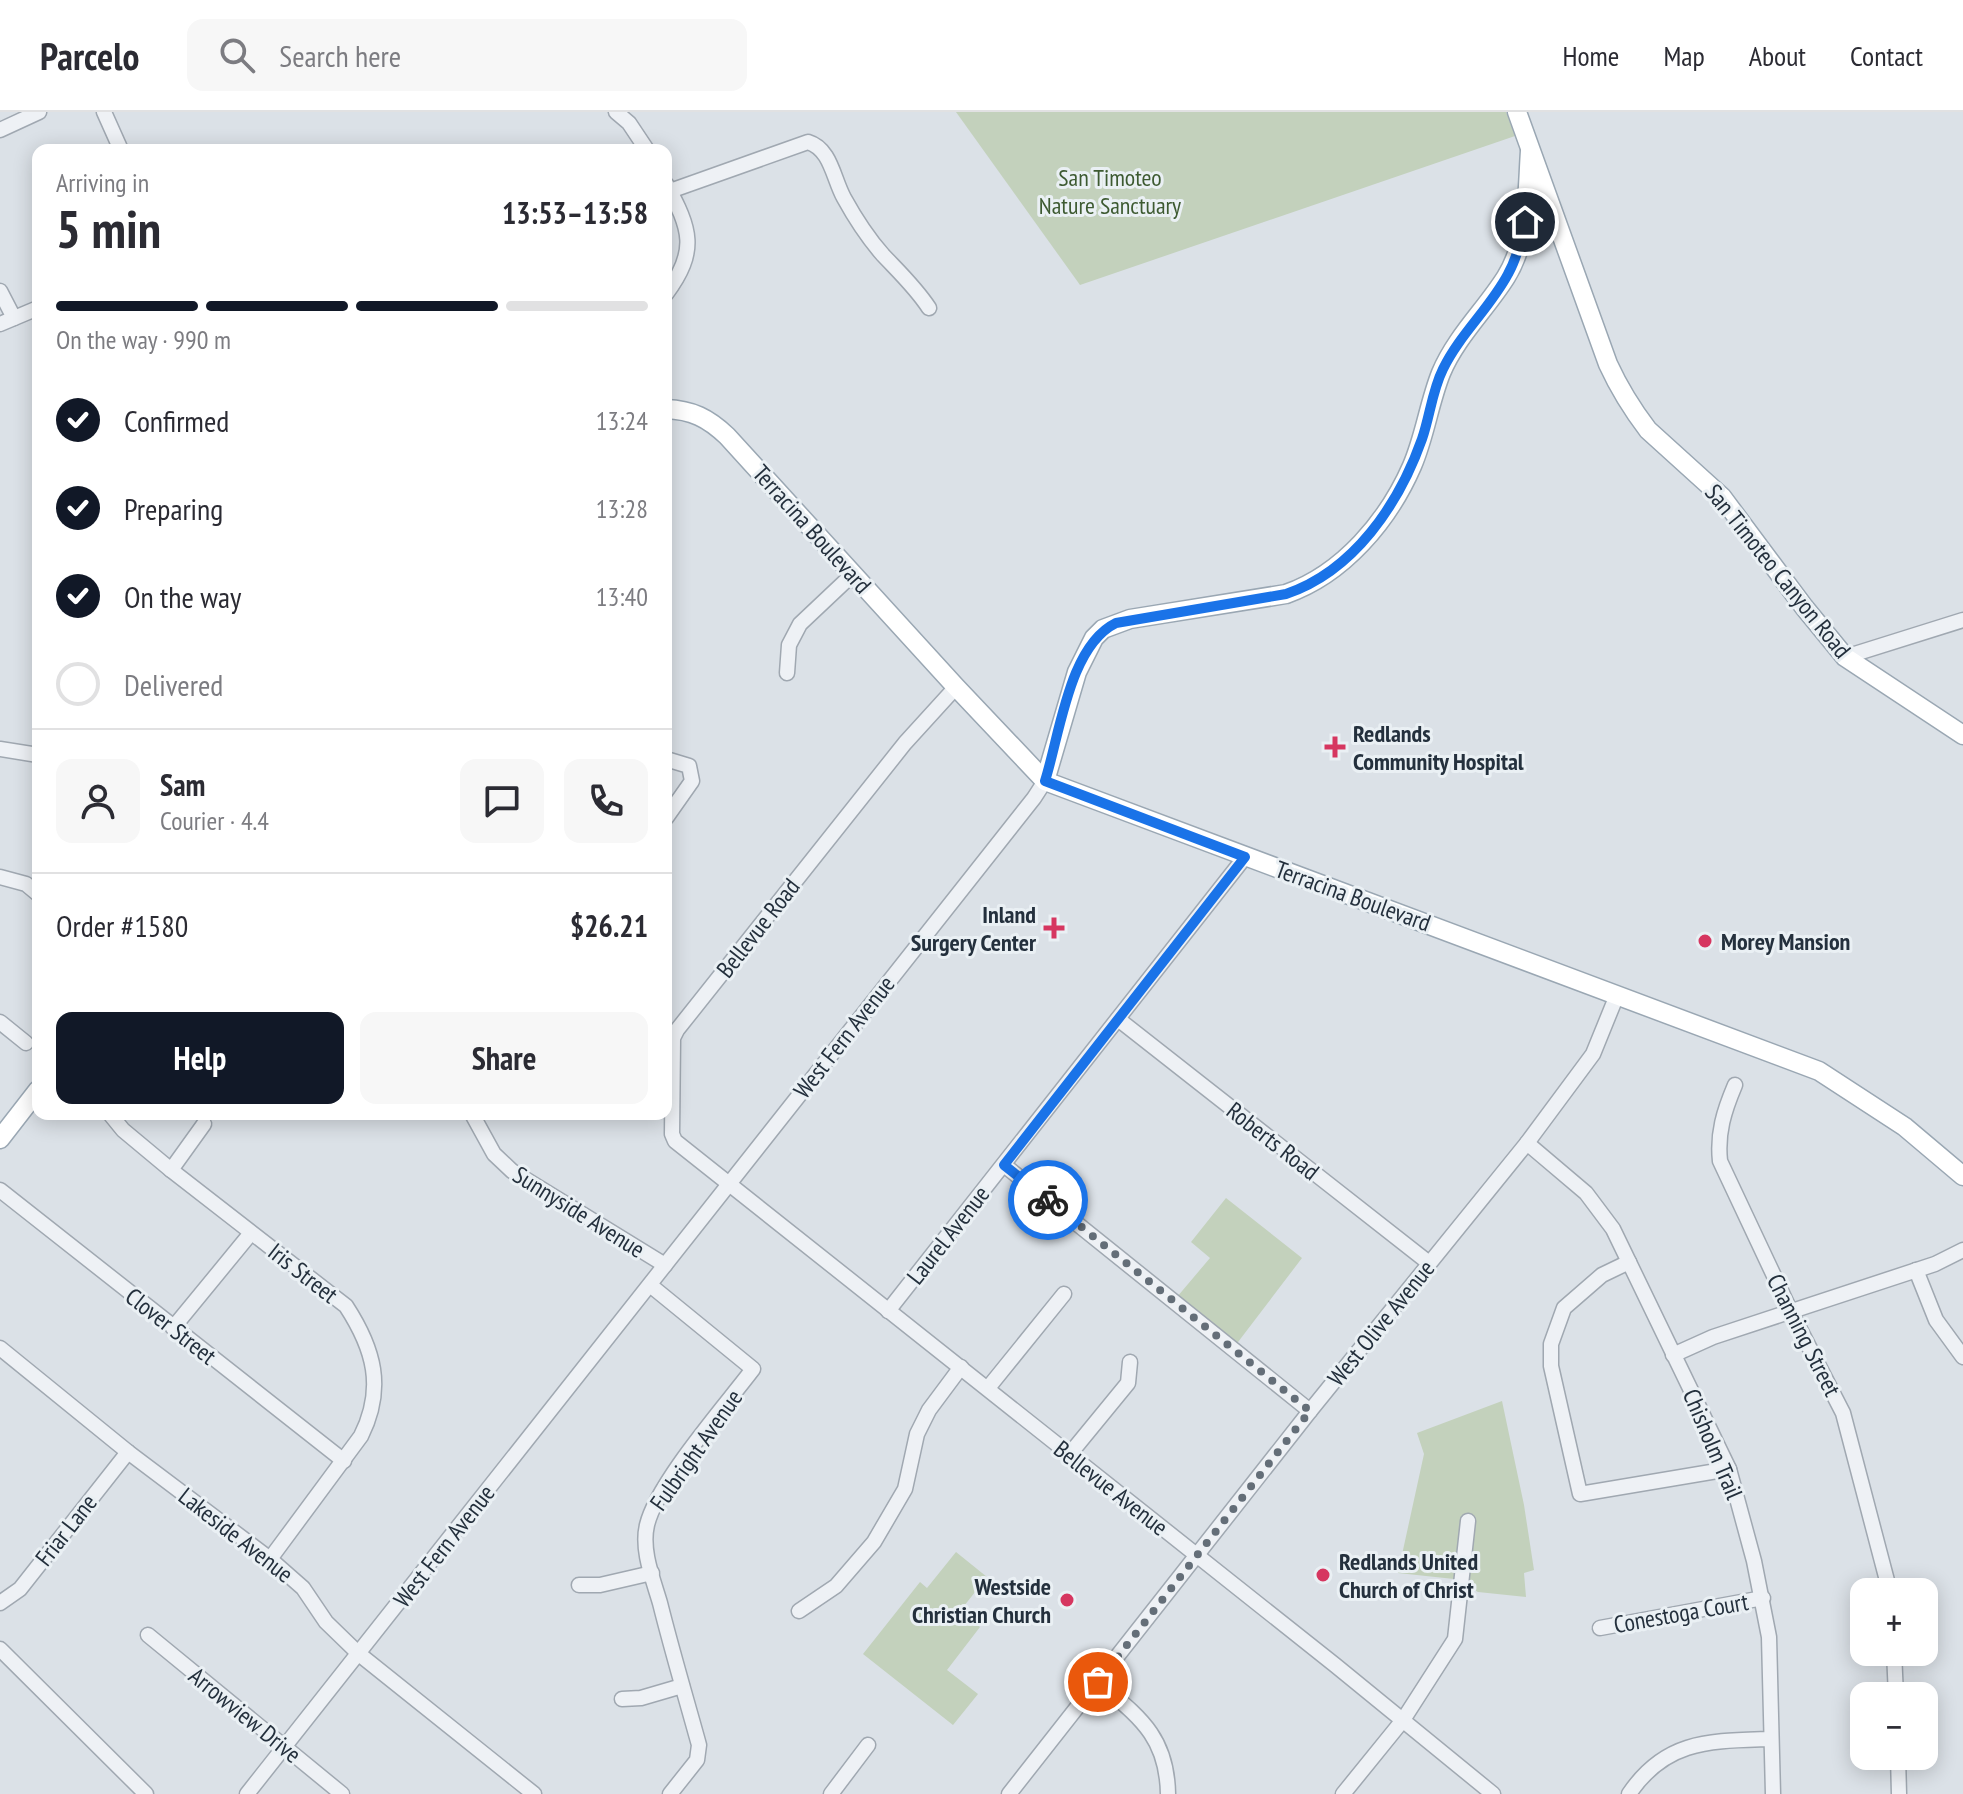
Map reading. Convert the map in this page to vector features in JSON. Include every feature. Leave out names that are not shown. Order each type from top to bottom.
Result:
[{"type":"main road","name":"San Timoteo Canyon Road","points":[[1517,112],[1608,364],[1625,397],[1648,430],[1722,497],[1845,657],[1963,735]]},
{"type":"main road","name":"West Fern Avenue","points":[[1045,781],[1077,672],[1094,638],[1103,629],[1130,619],[1286,594],[1306,587],[1339,566],[1377,524],[1411,468],[1441,372],[1455,347],[1508,274],[1525,222],[1530,151]]},
{"type":"main road","name":"Terracina Boulevard","points":[[672,409],[686,410],[715,425],[1045,781],[1819,1071],[1905,1127],[1963,1176]]},
{"type":"main road","points":[[0,1139],[32,1098]]},
{"type":"street","points":[[0,130],[39,112]]},
{"type":"street","points":[[104,112],[118,144]]},
{"type":"street","points":[[616,112],[629,123],[643,144]]},
{"type":"street","points":[[672,186],[808,142],[818,145],[826,155],[838,188],[856,219],[881,253],[915,287],[929,308]]},
{"type":"street","points":[[672,195],[688,227],[689,240],[686,261],[672,284]]},
{"type":"street","points":[[0,291],[7,321],[32,311]]},
{"type":"street","points":[[787,673],[789,645],[800,624],[853,574]]},
{"type":"street","points":[[1845,657],[1963,620]]},
{"type":"street","name":"Bellevue Road","points":[[728,1183],[675,1141],[672,1134],[673,1038],[905,743],[956,687]]},
{"type":"street","points":[[0,749],[32,754]]},
{"type":"street","points":[[672,761],[689,766],[692,781],[672,809]]},
{"type":"street","name":"West Fern Avenue","points":[[247,1794],[1045,781]]},
{"type":"street","name":"Laurel Avenue","points":[[888,1311],[1245,857]]},
{"type":"street","points":[[0,877],[26,884],[32,889]]},
{"type":"street","name":"West Olive Avenue","points":[[1009,1794],[1310,1411],[1527,1143],[1593,1054],[1617,995]]},
{"type":"street","name":"Roberts Road","points":[[1118,1019],[1429,1263]]},
{"type":"street","points":[[0,1022],[26,1043]]},
{"type":"street","name":"Channing Street","points":[[1735,1085],[1724,1112],[1718,1141],[1720,1161],[1847,1423],[1886,1578]]},
{"type":"street","name":"Iris Street","points":[[115,1120],[171,1170],[346,1306],[363,1333],[371,1355],[374,1383],[372,1415],[344,1461],[270,1559]]},
{"type":"street","name":"Sunnyside Avenue","points":[[475,1120],[494,1154],[512,1171],[665,1265]]},
{"type":"street","points":[[171,1170],[204,1124]]},
{"type":"street","name":"Chisholm Trail","points":[[1527,1143],[1586,1193],[1613,1229],[1729,1469],[1763,1598],[1769,1637],[1773,1794]]},
{"type":"street","points":[[1004,1165],[1310,1411]]},
{"type":"street","name":"Bellevue Avenue","points":[[728,1183],[1493,1794]]},
{"type":"street","name":"Clover Street","points":[[0,1190],[344,1461]]},
{"type":"street","points":[[173,1328],[251,1233]]},
{"type":"street","points":[[1673,1355],[1713,1337],[1916,1270],[1963,1250]]},
{"type":"street","points":[[1629,1262],[1602,1275],[1564,1308],[1551,1344],[1551,1366],[1580,1494],[1729,1469]]},
{"type":"street","points":[[1916,1270],[1936,1320],[1963,1357]]},
{"type":"street","name":"Fulbright Avenue","points":[[650,1285],[753,1369],[690,1452],[651,1512],[645,1540],[699,1745],[699,1754],[670,1794]]},
{"type":"street","points":[[988,1388],[1064,1294]]},
{"type":"street","name":"Lakeside Avenue","points":[[0,1348],[128,1452],[270,1559],[303,1588],[326,1622],[359,1654],[514,1788],[534,1794]]},
{"type":"street","points":[[1069,1455],[1128,1383],[1130,1362]]},
{"type":"street","points":[[799,1611],[836,1586],[874,1542],[905,1489],[917,1434],[929,1410],[961,1367]]},
{"type":"street","name":"Friar Lane","points":[[0,1603],[20,1589],[128,1452]]},
{"type":"street","points":[[1343,1794],[1403,1720],[1455,1639],[1468,1521]]},
{"type":"street","points":[[579,1585],[600,1585],[652,1573]]},
{"type":"street","name":"Conestoga Court","points":[[1600,1628],[1763,1598]]},
{"type":"street","name":"Arrowview Drive","points":[[148,1635],[342,1794]]},
{"type":"street","points":[[0,1649],[146,1794]]},
{"type":"street","points":[[1098,1682],[1149,1728],[1163,1754],[1168,1794]]},
{"type":"street","points":[[622,1699],[641,1698],[682,1686]]},
{"type":"street","points":[[1629,1794],[1655,1763],[1676,1751],[1698,1744],[1771,1739]]},
{"type":"street","points":[[831,1794],[868,1745]]},
{"type":"street","points":[[1898,1770],[1899,1794]]},
{"type":"green space","name":"San Timoteo Nature Sanctuary","points":[[956,112],[1506,112],[1515,136],[1080,285]]},
{"type":"green space","points":[[1226,1198],[1302,1258],[1235,1346],[1177,1297],[1210,1258],[1191,1242]]},
{"type":"green space","points":[[1502,1401],[1534,1570],[1524,1573],[1526,1597],[1478,1592],[1454,1579],[1398,1573],[1424,1454],[1417,1433]]},
{"type":"green space","points":[[956,1552],[987,1577],[960,1611],[980,1627],[947,1670],[978,1694],[953,1725],[863,1654],[920,1582],[927,1588]]},
{"type":"way so far","points":[[1048,1200],[1310,1411],[1098,1682]]},
{"type":"place","name":"Redlands Community Hospital","points":[[1335,747]]},
{"type":"place","name":"Inland Surgery Center","points":[[1054,928]]},
{"type":"place","name":"Morey Mansion","points":[[1705,941]]},
{"type":"place","name":"Redlands United Church of Christ","points":[[1323,1575]]},
{"type":"place","name":"Westside Christian Church","points":[[1067,1600]]},
{"type":"route","points":[[1048,1200],[1004,1165],[1245,857],[1045,781],[1085,653],[1103,629],[1116,623],[1286,594],[1306,587],[1339,566],[1377,524],[1411,468],[1441,372],[1455,347],[1508,274],[1525,222]]}]
